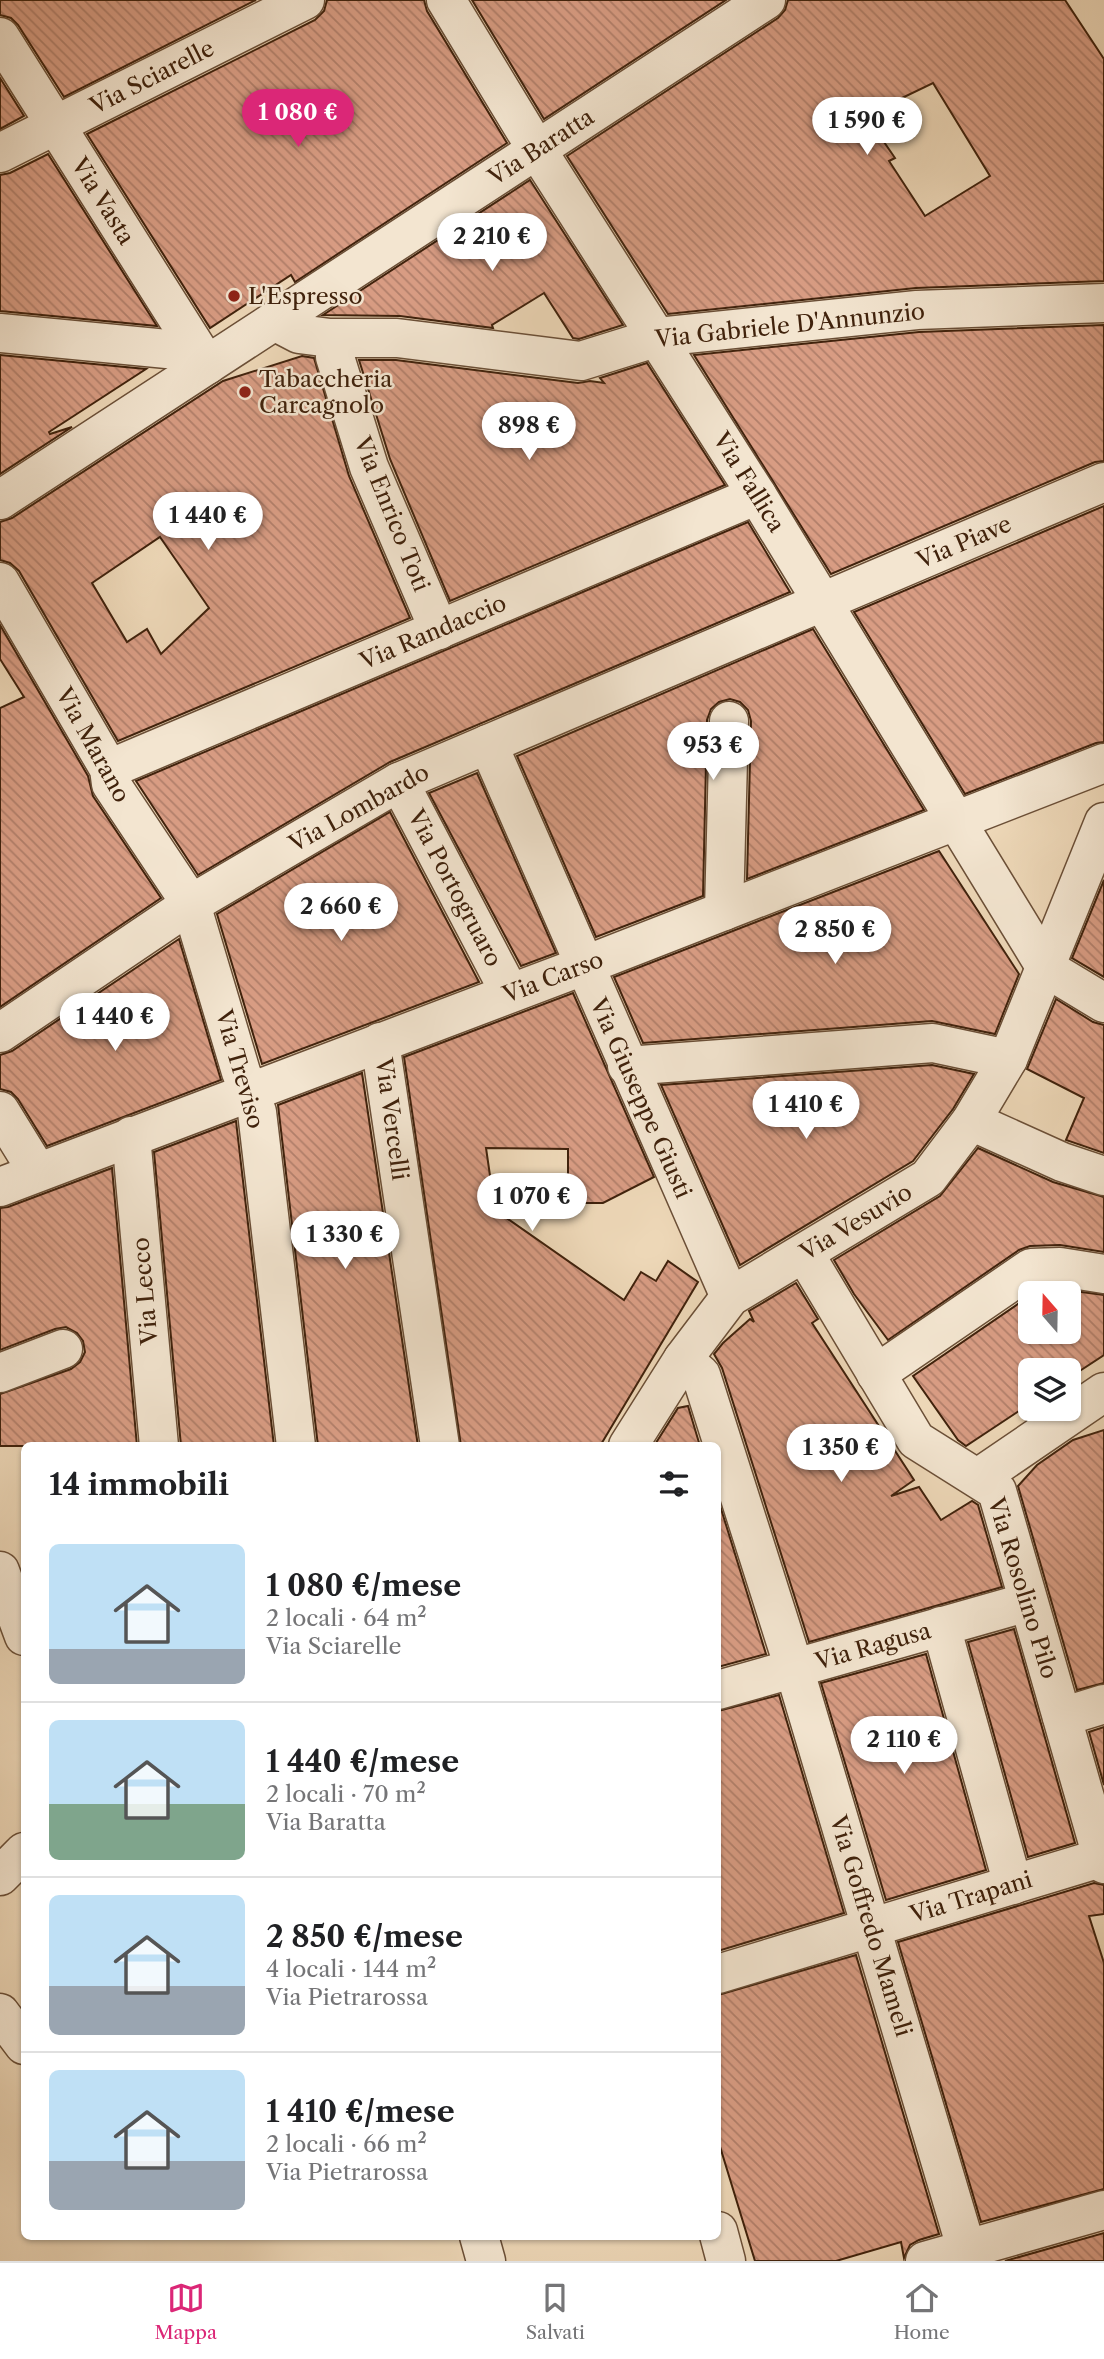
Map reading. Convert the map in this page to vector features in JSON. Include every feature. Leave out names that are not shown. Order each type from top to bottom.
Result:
[{"type":"street","name":"Via Sciarelle","points":[[0,153],[305,0]]},
{"type":"street","name":"Via Fallica","points":[[446,0],[537,150],[757,495],[1046,968]]},
{"type":"street","name":"Via Baratta","points":[[0,500],[766,0]]},
{"type":"street","name":"Via Vasta","points":[[0,37],[207,365]]},
{"type":"street","name":"Via Gabriele D'Annunzio","points":[[274,321],[299,334],[330,338],[397,338],[581,360],[658,337],[917,310],[1104,303]]},
{"type":"street","points":[[0,333],[167,349]]},
{"type":"street","name":"Via Enrico Toti","points":[[335,357],[369,467],[439,630]]},
{"type":"street","name":"Via Piave","points":[[823,603],[1104,482]]},
{"type":"street","name":"Via Randaccio","points":[[109,769],[757,495]]},
{"type":"street","name":"Via Marano","points":[[0,582],[109,769],[111,784],[191,904]]},
{"type":"street","name":"Via Lombardo","points":[[0,1033],[191,904],[399,782],[823,603]]},
{"type":"street","points":[[724,911],[729,721]]},
{"type":"street","name":"Via Giuseppe Giusti","points":[[488,744],[730,1297]]},
{"type":"street","name":"Via Carso","points":[[0,1187],[1104,763]]},
{"type":"street","name":"Via Portogruaro","points":[[399,782],[510,993]]},
{"type":"street","name":"Via Vesuvio","points":[[631,1442],[683,1359],[730,1297],[928,1178],[971,1121],[1008,1059],[1104,822]]},
{"type":"street","name":"Via Treviso","points":[[191,904],[257,1112],[296,1442]]},
{"type":"street","points":[[1046,968],[1104,1003]]},
{"type":"street","name":"Via Vercelli","points":[[380,1042],[439,1442]]},
{"type":"street","points":[[627,1066],[933,1043],[1008,1059]]},
{"type":"street","points":[[0,1111],[37,1171]]},
{"type":"street","points":[[971,1121],[1062,1162],[1104,1177]]},
{"type":"street","name":"Via Lecco","points":[[131,1136],[159,1442]]},
{"type":"street","name":"Via Rosolino Pilo","points":[[804,1253],[916,1440],[997,1490],[1103,1860]]},
{"type":"street","points":[[876,1374],[1031,1268],[1060,1267],[1104,1274]]},
{"type":"street","points":[[0,1373],[63,1349]]},
{"type":"street","name":"Via Goffredo Mameli","points":[[683,1359],[701,1375],[794,1668],[969,2255]]},
{"type":"street","points":[[978,1478],[1104,1392]]},
{"type":"street","points":[[0,1571],[21,1628]]},
{"type":"street","name":"Via Ragusa","points":[[721,1689],[1028,1602]]},
{"type":"street","points":[[941,1626],[1013,1885]]},
{"type":"street","points":[[1062,1717],[1104,1704]]},
{"type":"street","points":[[0,1876],[21,1856]]},
{"type":"street","name":"Via Trapani","points":[[721,1973],[1103,1860]]},
{"type":"street","points":[[0,2013],[21,2041]]},
{"type":"street","points":[[925,2261],[969,2255],[1104,2210]]},
{"type":"street","points":[[480,2240],[486,2261]]},
{"type":"street","points":[[720,2240],[726,2261]]},
{"type":"building","points":[[0,0],[256,0],[64,97],[18,25],[11,18],[0,15]]},
{"type":"building","points":[[327,0],[424,0],[427,11],[507,143],[295,282],[291,275],[210,328],[87,134],[315,20],[324,11]]},
{"type":"building","points":[[472,0],[726,0],[544,119]]},
{"type":"building","points":[[788,0],[1065,0],[1104,59],[1104,281],[916,288],[668,314],[567,156],[778,18],[785,10]],"holes":[[[933,83],[990,176],[925,216],[889,161],[895,158],[882,139],[891,134],[875,111]]]},
{"type":"building","points":[[0,78],[24,116],[0,129]]},
{"type":"building","points":[[48,154],[157,326],[0,311],[0,175],[10,173]]},
{"type":"building","points":[[530,180],[623,325],[579,339],[573,338],[544,293],[492,325],[493,328],[400,316],[323,315]]},
{"type":"building","points":[[1104,325],[1104,461],[1095,462],[831,574],[694,355],[919,332]]},
{"type":"building","points":[[0,355],[146,369],[49,432],[50,434],[72,427],[0,474]]},
{"type":"building","points":[[302,356],[314,358],[349,476],[410,618],[118,741],[19,571],[10,563],[0,560],[0,522],[12,518],[223,381]],"holes":[[[160,537],[209,608],[161,654],[147,629],[127,642],[92,583]]]},
{"type":"building","points":[[359,360],[396,360],[578,383],[604,383],[600,378],[647,363],[725,485],[450,601],[390,459]]},
{"type":"building","points":[[1104,506],[1104,742],[965,794],[854,612]]},
{"type":"building","points":[[748,522],[790,592],[390,762],[198,875],[136,781]]},
{"type":"building","points":[[0,625],[88,776],[93,796],[161,898],[0,1007],[0,708],[24,697],[0,659]]},
{"type":"building","points":[[813,629],[924,810],[747,879],[751,721],[748,710],[740,702],[730,699],[719,702],[711,709],[707,720],[703,896],[596,937],[517,756]]},
{"type":"building","points":[[477,773],[556,953],[521,966],[429,793]]},
{"type":"building","points":[[390,812],[479,982],[262,1064],[217,914]]},
{"type":"building","points":[[939,851],[1019,974],[995,1034],[932,1021],[643,1043],[614,977]]},
{"type":"building","points":[[1104,880],[1104,977],[1072,958]]},
{"type":"building","points":[[179,939],[221,1080],[47,1146],[18,1099],[11,1092],[0,1089],[0,1055],[12,1051]]},
{"type":"building","points":[[573,993],[654,1177],[603,1203],[568,1203],[568,1149],[486,1148],[494,1203],[485,1203],[624,1300],[641,1272],[656,1281],[668,1261],[698,1282],[602,1442],[460,1442],[404,1057]]},
{"type":"building","points":[[1056,999],[1093,1022],[1104,1025],[1104,1153],[1066,1140],[1084,1098],[1027,1069]]},
{"type":"building","points":[[932,1065],[974,1074],[953,1109],[913,1161],[740,1265],[661,1085]]},
{"type":"building","points":[[362,1073],[417,1442],[318,1442],[278,1105]]},
{"type":"building","points":[[236,1121],[274,1442],[181,1442],[154,1152]]},
{"type":"building","points":[[978,1148],[1053,1182],[1104,1197],[1104,1252],[1060,1245],[1030,1246],[1019,1250],[888,1340],[854,1294],[834,1260],[940,1196]]},
{"type":"building","points":[[112,1168],[137,1442],[21,1442],[21,1446],[0,1446],[0,1394],[71,1369],[80,1362],[85,1352],[83,1341],[77,1333],[66,1327],[0,1350],[0,1208]]},
{"type":"building","points":[[796,1283],[818,1319],[812,1323],[914,1480],[891,1496],[919,1487],[941,1520],[972,1501],[978,1505],[1002,1587],[809,1642],[722,1368],[714,1354],[750,1319],[754,1322],[749,1311]]},
{"type":"building","points":[[1082,1292],[1104,1295],[1104,1355],[1081,1370],[1081,1358],[1018,1358],[1018,1412],[966,1446],[958,1440],[913,1376],[1018,1304],[1018,1344],[1082,1344]]},
{"type":"building","points":[[688,1406],[699,1442],[657,1442],[678,1408]]},
{"type":"building","points":[[1104,1430],[1104,1683],[1077,1690],[1018,1486],[1037,1465],[1073,1440]]},
{"type":"building","points":[[721,1509],[766,1654],[721,1666]]},
{"type":"building","points":[[1014,1629],[1075,1843],[1028,1857],[968,1642]]},
{"type":"building","points":[[926,1654],[986,1870],[886,1900],[821,1683]]},
{"type":"building","points":[[779,1695],[844,1913],[721,1950],[721,1710]]},
{"type":"building","points":[[1104,1727],[1104,1785],[1089,1732]]},
{"type":"building","points":[[1094,1883],[1104,1885],[1104,1914],[1089,1916],[1104,1963],[1104,2189],[981,2222],[898,1942]]},
{"type":"building","points":[[856,1955],[939,2234],[910,2245],[904,2258],[901,2242],[836,2261],[755,2261],[721,2150],[721,1994]]},
{"type":"building","points":[[1104,2233],[1104,2261],[1005,2261]]},
{"type":"place","name":"L'Espresso","points":[[234,296]]},
{"type":"place","name":"Tabaccheria Carcagnolo","points":[[245,392]]}]
